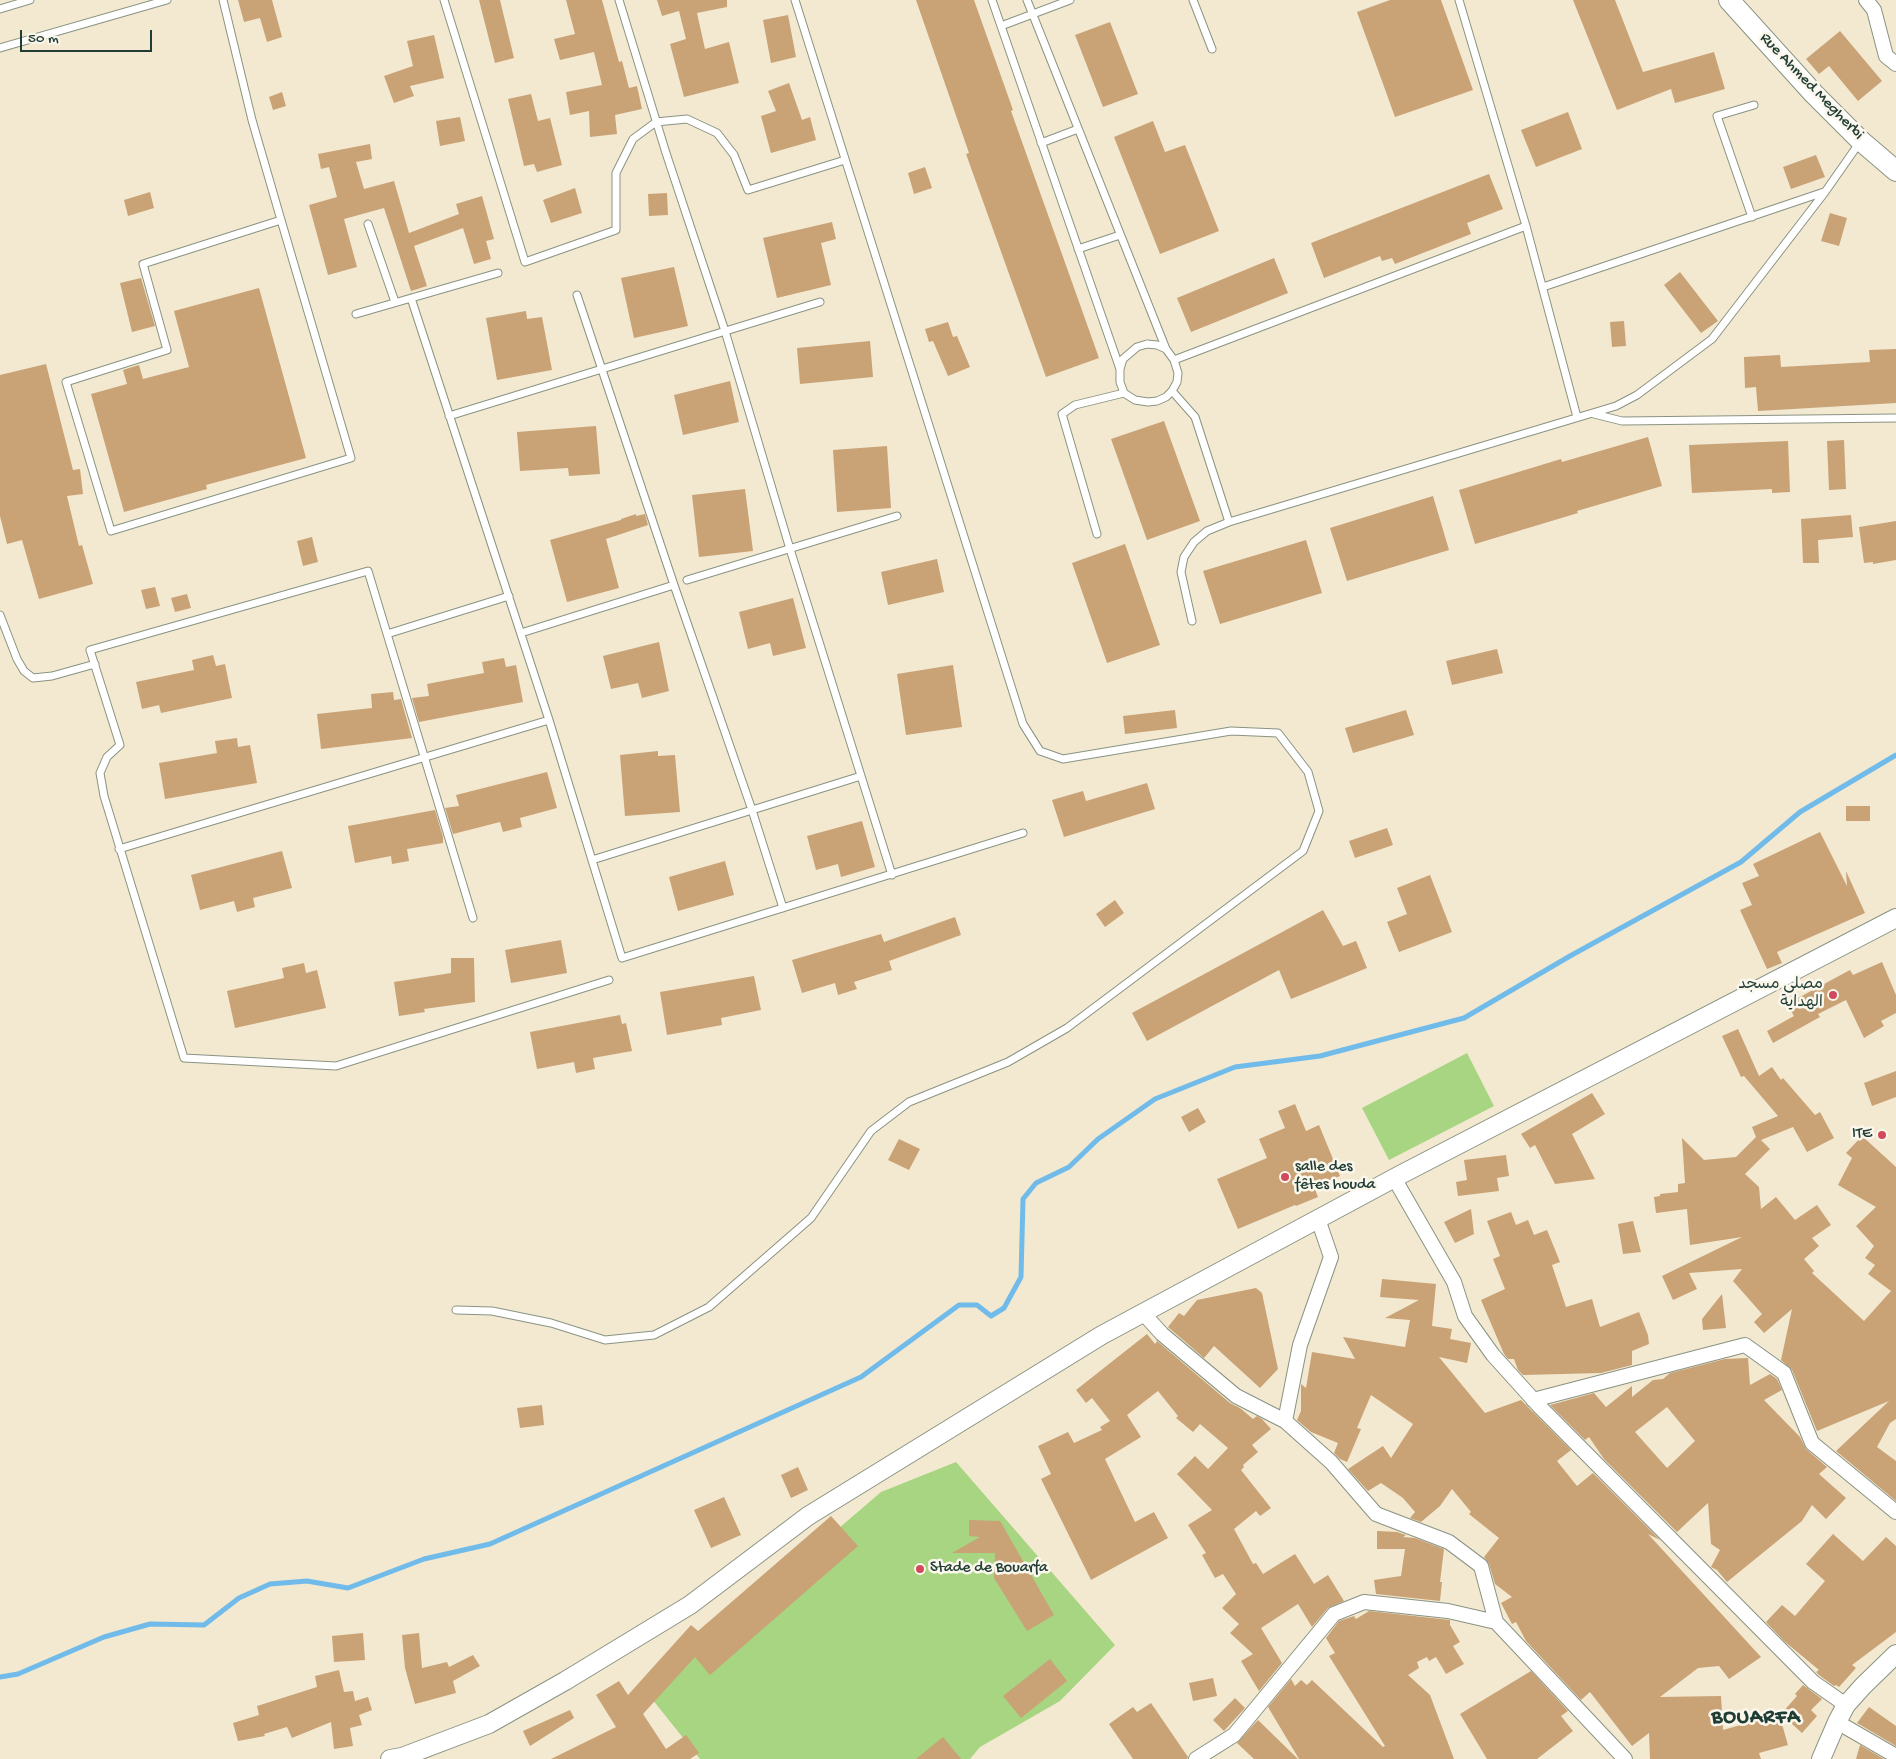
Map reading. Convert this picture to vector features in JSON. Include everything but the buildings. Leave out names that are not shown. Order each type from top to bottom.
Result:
[{"type":"main road","name":"Rue Ahmed Megherbi","points":[[1729,0],[1814,94],[1896,171]]},
{"type":"street","points":[[1866,0],[1874,10],[1886,56],[1896,64]]},
{"type":"street","points":[[390,1759],[402,1757],[489,1724],[565,1681],[690,1604],[808,1516],[1102,1335],[1394,1178],[1894,924]]},
{"type":"street","points":[[1394,1178],[1454,1282],[1465,1316],[1493,1355],[1533,1400],[1813,1682],[1846,1705]]},
{"type":"street","points":[[1285,1421],[1300,1345],[1331,1257],[1318,1218]]},
{"type":"street","points":[[1143,1313],[1162,1334],[1236,1396],[1285,1421],[1331,1462],[1376,1514],[1449,1542],[1481,1566],[1496,1622],[1625,1759]]},
{"type":"street","points":[[1533,1400],[1745,1345],[1784,1373],[1812,1443],[1896,1512]]},
{"type":"street","points":[[1196,1759],[1234,1735],[1334,1614],[1364,1602],[1448,1611],[1496,1622]]},
{"type":"street","points":[[1821,1759],[1846,1705],[1896,1654]]},
{"type":"street","points":[[1837,1722],[1896,1756]]},
{"type":"lane","points":[[0,9],[30,0]]},
{"type":"lane","points":[[0,48],[167,0]]},
{"type":"lane","points":[[223,0],[252,120],[351,458],[111,531],[66,382],[167,350],[143,264],[281,220]]},
{"type":"lane","points":[[444,0],[525,262],[616,230],[616,173],[633,139],[656,122],[687,119],[717,133],[734,155],[748,190],[845,160]]},
{"type":"lane","points":[[619,0],[656,122],[725,332],[790,549],[892,875]]},
{"type":"lane","points":[[456,1310],[492,1311],[551,1323],[605,1340],[654,1334],[709,1307],[811,1218],[872,1131],[909,1102],[1008,1062],[1067,1028],[1303,851],[1319,811],[1308,772],[1278,733],[1231,731],[1063,759],[1040,751],[1022,724],[795,0]]},
{"type":"lane","points":[[992,0],[1120,369]]},
{"type":"lane","points":[[1027,0],[1120,236],[1166,349],[1174,360],[1178,373],[1177,382],[1166,397],[1148,402],[1134,400],[1124,392],[1120,382],[1120,369],[1123,358],[1138,347],[1147,344],[1157,345],[1166,349]]},
{"type":"lane","points":[[1001,26],[1070,0]]},
{"type":"lane","points":[[1193,0],[1212,49]]},
{"type":"lane","points":[[1459,0],[1526,226],[1577,417]]},
{"type":"lane","points":[[1752,217],[1717,116],[1754,104]]},
{"type":"lane","points":[[1041,143],[1078,129]]},
{"type":"lane","points":[[1192,621],[1181,572],[1184,557],[1194,542],[1208,531],[1229,522],[1577,417],[1594,414],[1616,406],[1637,395],[1712,339],[1825,192],[1861,140]]},
{"type":"lane","points":[[1543,287],[1825,192]]},
{"type":"lane","points":[[368,224],[395,302]]},
{"type":"lane","points":[[1174,360],[1526,226]]},
{"type":"lane","points":[[1078,249],[1120,236]]},
{"type":"lane","points":[[356,314],[498,273]]},
{"type":"lane","points":[[577,295],[674,586],[752,810],[783,908]]},
{"type":"lane","points":[[411,298],[549,720],[622,958],[1023,833]]},
{"type":"lane","points":[[449,416],[820,302]]},
{"type":"lane","points":[[1172,391],[1194,417],[1229,522]]},
{"type":"lane","points":[[1097,534],[1062,414],[1075,404],[1124,392]]},
{"type":"lane","points":[[1594,414],[1622,422],[1896,418]]},
{"type":"lane","points":[[687,580],[897,516]]},
{"type":"lane","points":[[473,918],[368,571],[90,650],[120,745],[107,757],[100,773],[104,796],[184,1058],[336,1066],[609,980]]},
{"type":"lane","points":[[521,633],[674,586]]},
{"type":"lane","points":[[387,634],[508,596]]},
{"type":"lane","points":[[0,615],[17,659],[24,671],[33,678],[52,676],[95,664]]},
{"type":"lane","points":[[119,849],[549,720]]},
{"type":"lane","points":[[592,860],[861,776]]},
{"type":"green space","points":[[1467,1053],[1494,1106],[1389,1160],[1362,1108]]},
{"type":"green space","name":"Stade de Bouarfa","points":[[956,1462],[1115,1645],[1060,1701],[980,1747],[970,1759],[700,1759],[652,1699],[683,1662],[881,1492]]},
{"type":"waterway","points":[[0,1677],[18,1674],[104,1637],[150,1624],[204,1625],[239,1598],[270,1584],[307,1581],[348,1588],[424,1559],[490,1544],[861,1377],[959,1305],[977,1305],[991,1316],[1004,1308],[1021,1277],[1023,1199],[1036,1183],[1069,1167],[1098,1139],[1155,1099],[1235,1067],[1320,1056],[1464,1018],[1570,956],[1741,862],[1800,812],[1896,755]]},
{"type":"place","name":"مصلى مسجد الهداية","points":[[1833,995]]},
{"type":"place","name":"ITE","points":[[1882,1135]]},
{"type":"place","name":"salle des fêtes houda","points":[[1285,1177]]},
{"type":"place","name":"Stade de Bouarfa","points":[[920,1569]]},
{"type":"district","name":"BOUARFA","points":[[1756,1719]]}]
